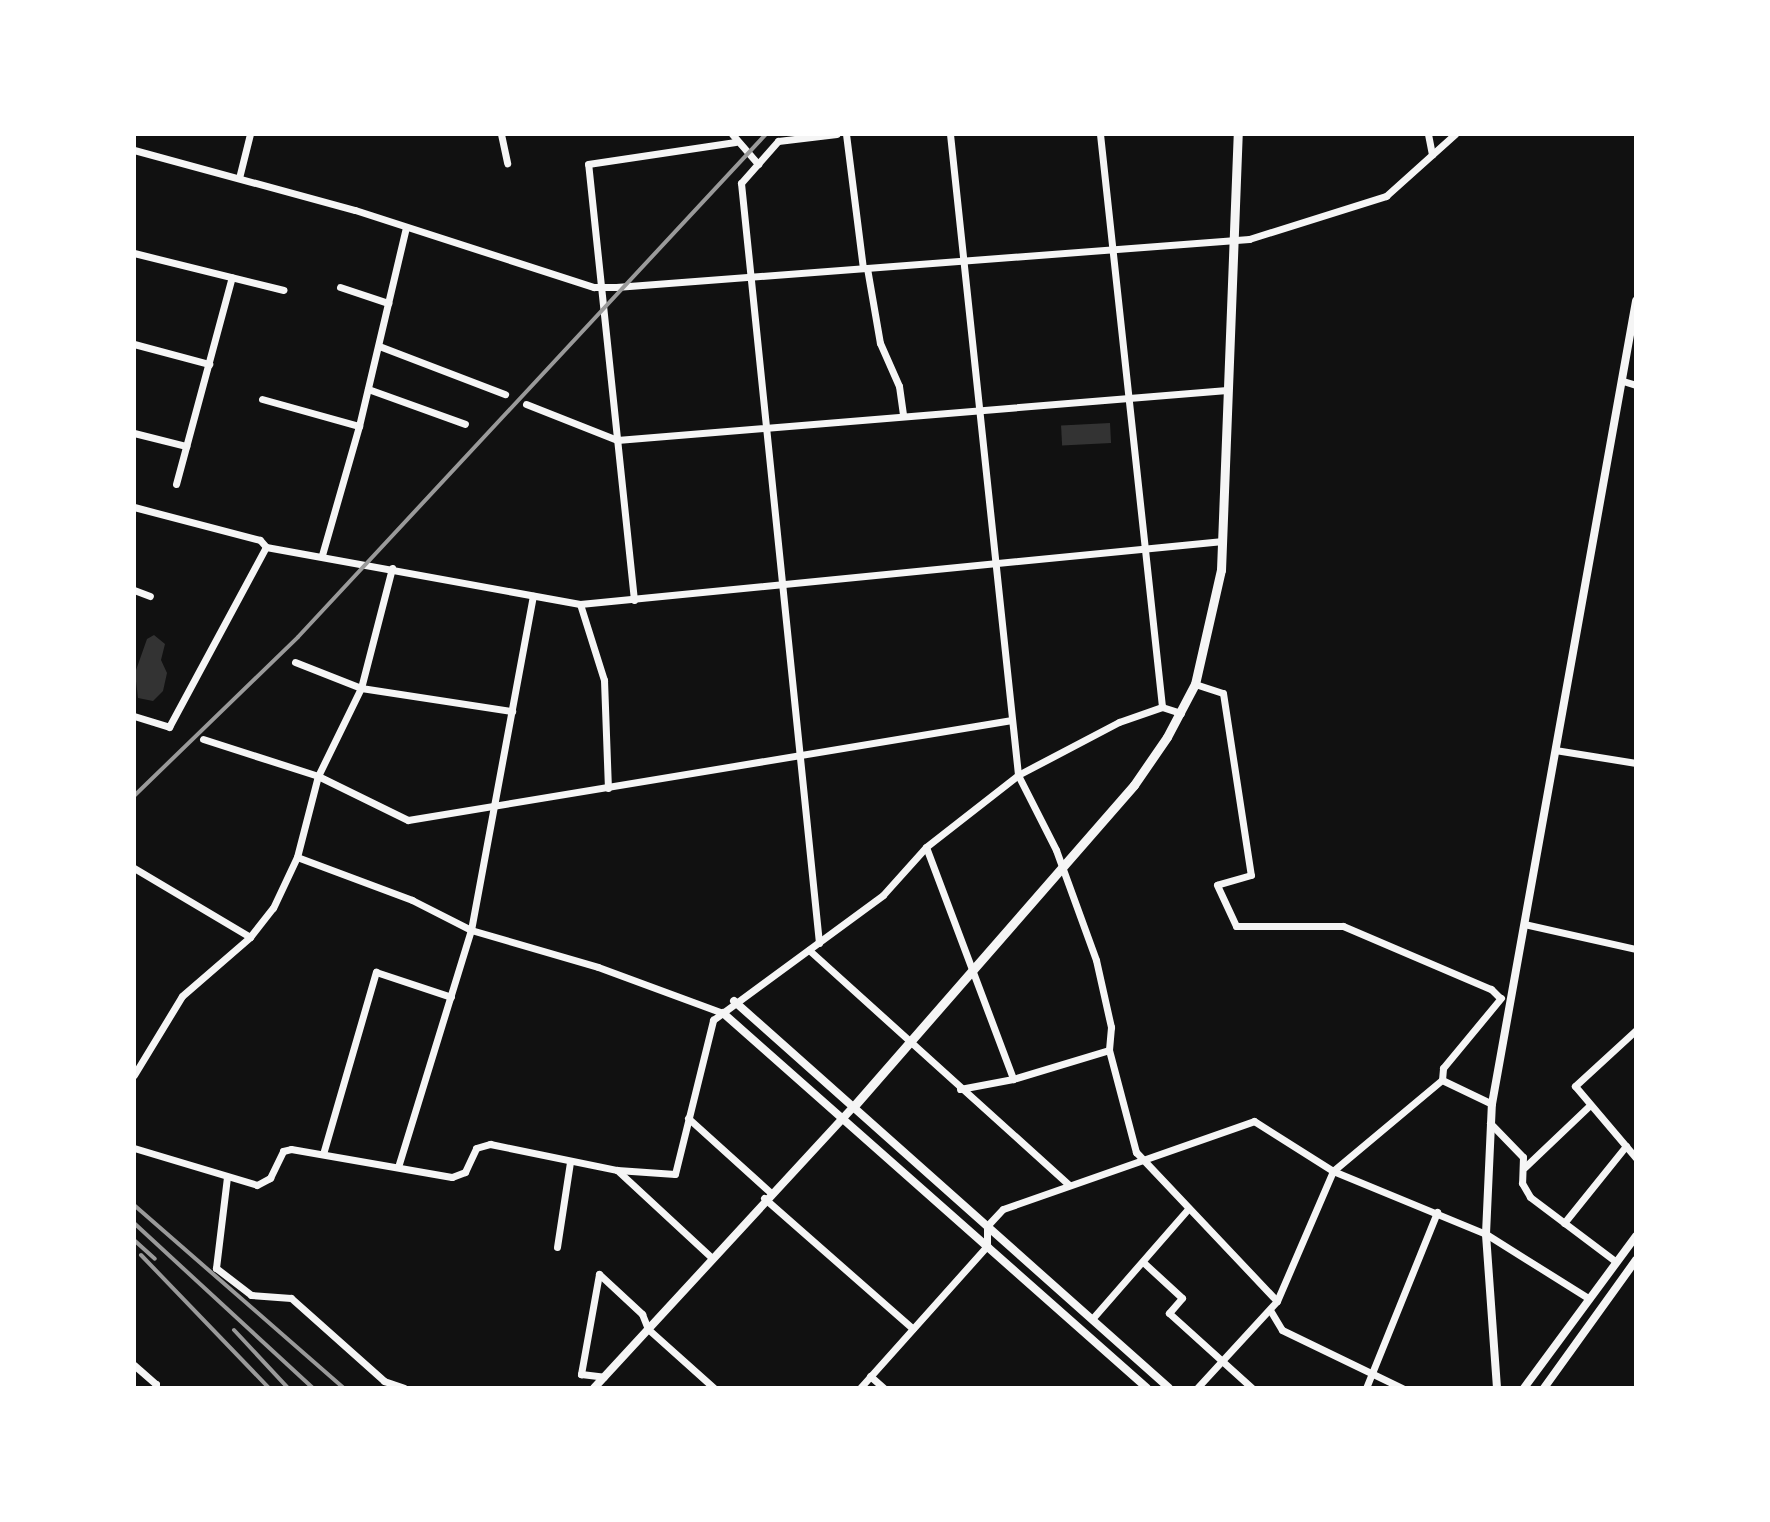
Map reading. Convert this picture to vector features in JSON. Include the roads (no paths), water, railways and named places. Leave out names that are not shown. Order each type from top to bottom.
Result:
[{"type":"main road","points":[[854,1106],[1152,761],[1195,684],[1215,612],[1223,541],[1238,134]]},
{"type":"street","points":[[239,178],[250,134]]},
{"type":"street","points":[[501,134],[507,163]]},
{"type":"street","points":[[819,943],[741,183],[778,141],[837,134]]},
{"type":"street","points":[[846,134],[865,268],[880,343],[899,386],[903,416]]},
{"type":"street","points":[[950,134],[1018,775],[1062,866],[1099,973],[1111,1027],[1109,1050],[1142,1158],[1277,1301]]},
{"type":"street","points":[[1100,134],[1162,707]]},
{"type":"street","points":[[1428,134],[1432,155]]},
{"type":"street","points":[[134,150],[406,227],[600,287],[1233,241],[1386,196],[1455,134]]},
{"type":"street","points":[[634,600],[589,162],[734,138],[758,164]]},
{"type":"street","points":[[322,555],[359,426],[406,227]]},
{"type":"street","points":[[134,253],[284,290]]},
{"type":"street","points":[[176,484],[232,277]]},
{"type":"street","points":[[340,287],[388,303]]},
{"type":"street","points":[[1497,1388],[1486,1234],[1492,1104],[1636,301]]},
{"type":"street","points":[[134,344],[209,364]]},
{"type":"street","points":[[379,346],[505,394]]},
{"type":"street","points":[[1623,381],[1636,385]]},
{"type":"street","points":[[368,389],[465,424]]},
{"type":"street","points":[[526,404],[617,440],[1227,390]]},
{"type":"street","points":[[262,399],[359,426]]},
{"type":"street","points":[[134,433],[186,446]]},
{"type":"street","points":[[134,507],[260,540],[266,547],[580,604],[1223,541]]},
{"type":"street","points":[[134,716],[169,727],[266,547]]},
{"type":"street","points":[[134,1075],[182,996],[250,937],[273,908],[297,857],[318,776],[361,688],[392,568]]},
{"type":"street","points":[[134,590],[150,596]]},
{"type":"street","points":[[398,1167],[471,930],[533,596]]},
{"type":"street","points":[[580,604],[604,680],[608,788]]},
{"type":"street","points":[[295,662],[361,688],[512,711]]},
{"type":"street","points":[[1195,684],[1223,693],[1251,875],[1217,885],[1236,926],[1343,926],[1491,989],[1499,997],[1510,999]]},
{"type":"street","points":[[134,1148],[257,1185],[270,1178],[283,1151],[323,1154],[460,1175],[476,1148],[490,1144],[617,1170],[675,1174],[709,1025],[734,1001],[883,895],[926,847],[1018,775],[1119,722],[1162,707],[1181,713]]},
{"type":"street","points":[[203,739],[318,776],[408,820],[494,809],[1012,720]]},
{"type":"street","points":[[1555,750],[1636,763]]},
{"type":"street","points":[[926,847],[1013,1079]]},
{"type":"street","points":[[297,857],[400,895],[471,930],[598,967],[723,1013],[1147,1388]]},
{"type":"street","points":[[134,868],[250,937]]},
{"type":"street","points":[[1524,924],[1636,949]]},
{"type":"street","points":[[809,950],[1069,1185]]},
{"type":"street","points":[[323,1154],[376,972],[451,997]]},
{"type":"street","points":[[1197,1388],[1277,1301],[1333,1171],[1442,1080],[1443,1068],[1499,997]]},
{"type":"street","points":[[734,1001],[1169,1388]]},
{"type":"street","points":[[1636,1030],[1575,1086],[1636,1158]]},
{"type":"street","points":[[960,1089],[1013,1079],[1109,1050]]},
{"type":"street","points":[[1442,1080],[1492,1104]]},
{"type":"street","points":[[594,1388],[767,1195],[854,1106]]},
{"type":"street","points":[[1525,1167],[1589,1106]]},
{"type":"street","points":[[688,1118],[913,1329]]},
{"type":"street","points":[[860,1388],[987,1246],[987,1226],[1003,1209],[1254,1121],[1333,1171],[1486,1234],[1588,1298]]},
{"type":"street","points":[[1490,1123],[1516,1148],[1525,1167],[1524,1190],[1615,1261]]},
{"type":"street","points":[[1564,1223],[1626,1146]]},
{"type":"street","points":[[557,1247],[570,1162]]},
{"type":"street","points":[[617,1170],[711,1257]]},
{"type":"street","points":[[227,1177],[216,1268],[251,1295],[291,1298],[384,1381],[404,1388]]},
{"type":"street","points":[[1092,1319],[1189,1208]]},
{"type":"street","points":[[1366,1388],[1437,1212]]},
{"type":"street","points":[[1524,1388],[1636,1236]]},
{"type":"street","points":[[1544,1388],[1636,1260]]},
{"type":"street","points":[[1143,1262],[1182,1298],[1169,1313],[1252,1388]]},
{"type":"street","points":[[1627,1272],[1636,1279]]},
{"type":"street","points":[[604,1377],[581,1374],[599,1274],[642,1314],[648,1329],[714,1388]]},
{"type":"street","points":[[1270,1310],[1282,1330],[1371,1376],[1402,1388]]},
{"type":"street","points":[[134,1365],[156,1384],[155,1388]]},
{"type":"street","points":[[870,1376],[884,1388]]},
{"type":"railway","points":[[134,796],[298,637],[766,134]]},
{"type":"railway","points":[[134,1205],[344,1388]]},
{"type":"railway","points":[[134,1223],[313,1388]]},
{"type":"railway","points":[[134,1240],[155,1259]]},
{"type":"railway","points":[[141,1255],[269,1388]]},
{"type":"railway","points":[[234,1330],[288,1388]]}]
